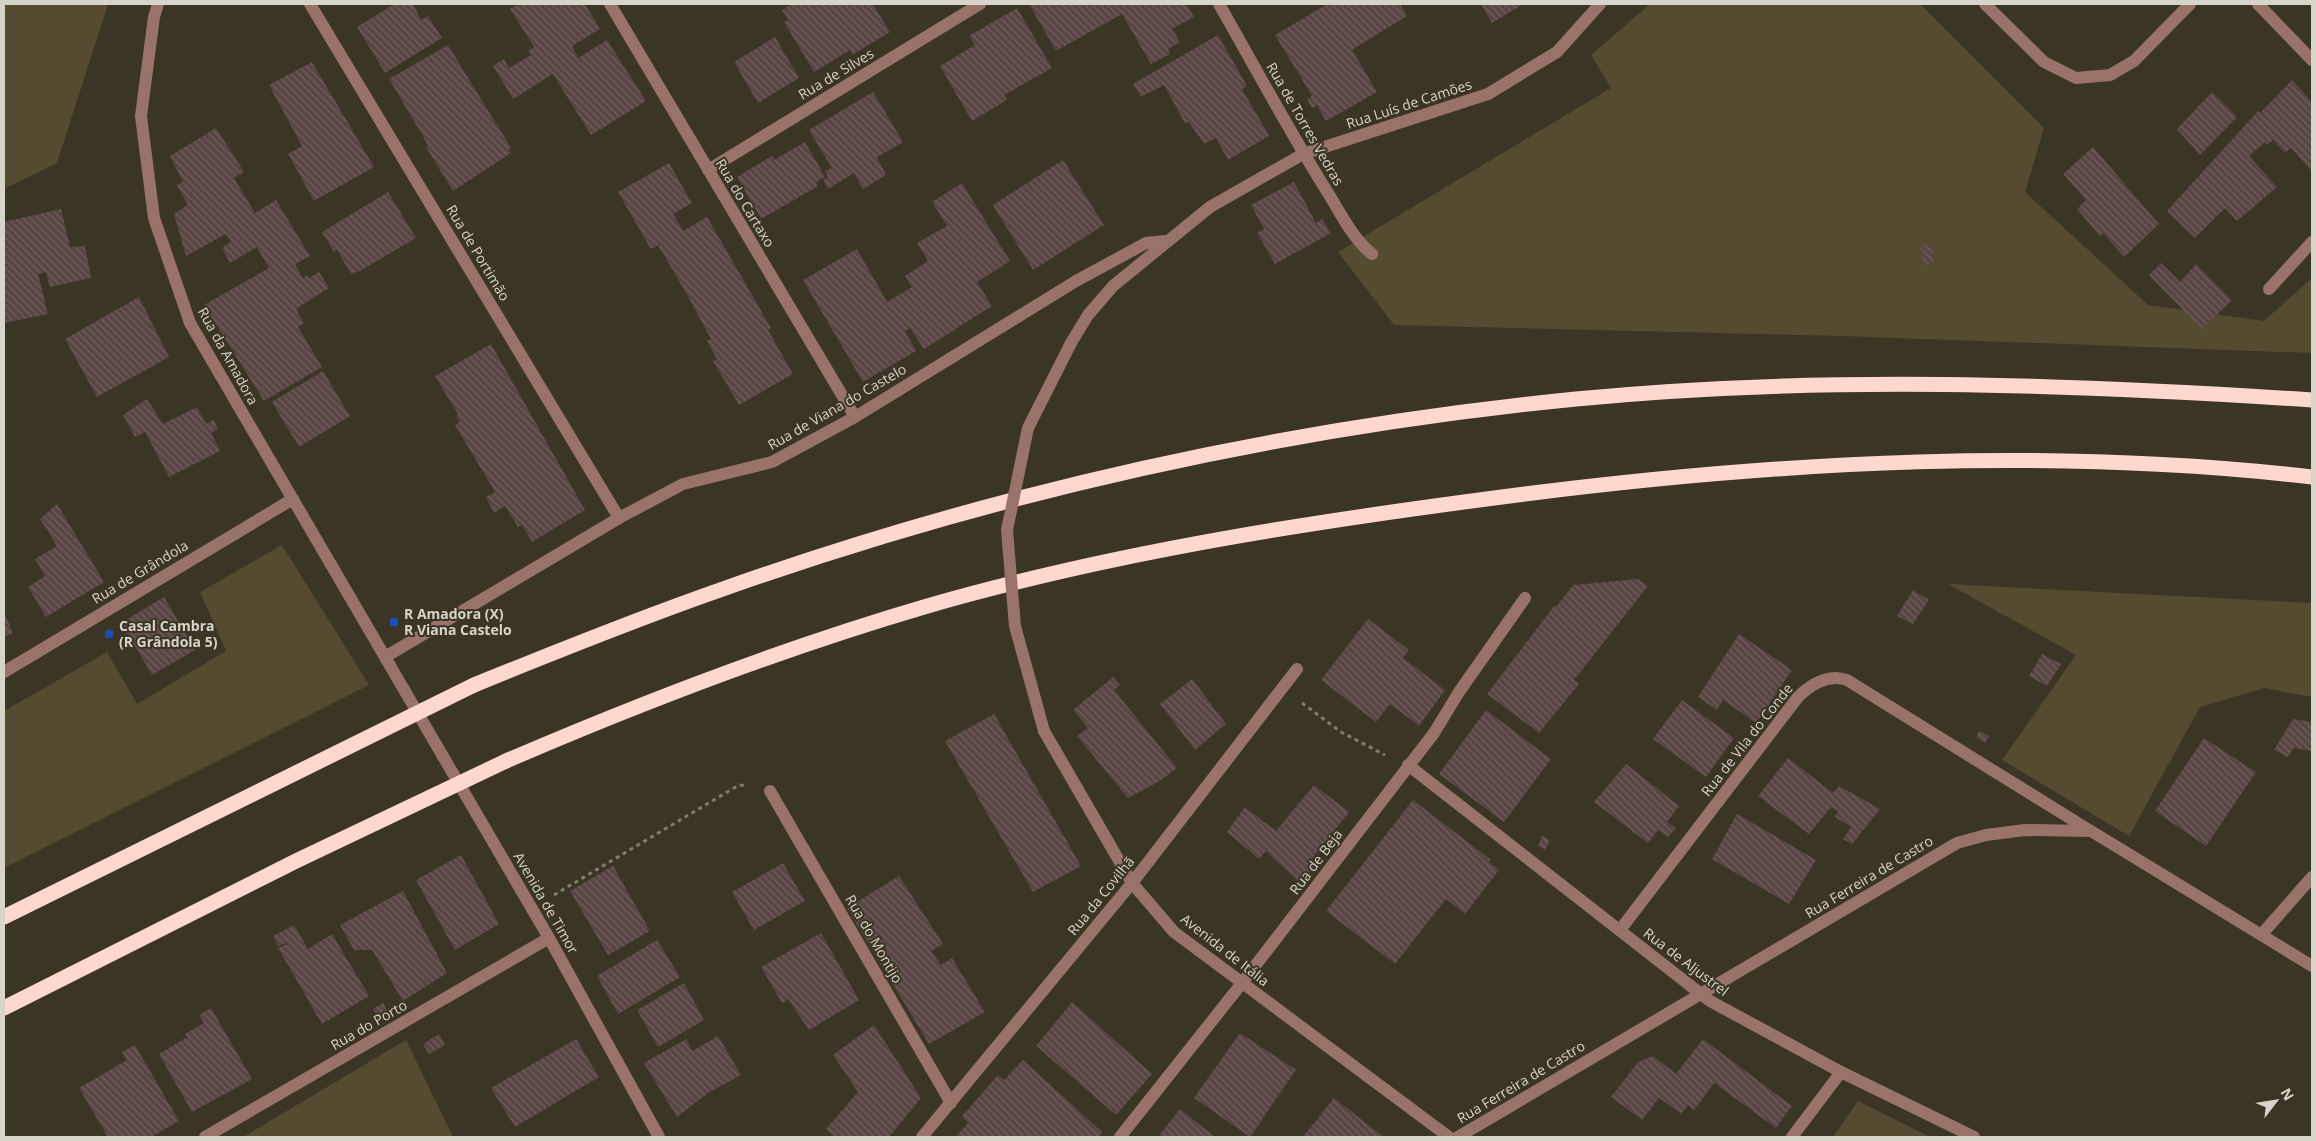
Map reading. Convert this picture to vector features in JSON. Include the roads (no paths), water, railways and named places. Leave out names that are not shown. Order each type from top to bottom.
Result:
[{"type":"highway","points":[[4,917],[474,685],[598,635],[715,592],[852,547],[981,509],[1112,476],[1227,451],[1344,429],[1461,412],[1578,399],[1694,390],[1811,385],[2006,385],[2312,400]]},
{"type":"highway","points":[[4,1008],[296,861],[506,761],[609,716],[714,676],[820,639],[928,606],[1036,578],[1146,554],[1291,527],[1436,505],[1698,475],[1823,466],[2039,460],[2148,463],[2312,477]]},
{"type":"street","name":"Rua da Amadora","points":[[158,4],[154,17],[141,116],[154,218],[190,324],[403,687]]},
{"type":"street","name":"Rua de Portimão","points":[[310,4],[619,518]]},
{"type":"street","name":"Rua do Cartaxo","points":[[610,4],[855,417]]},
{"type":"street","name":"Rua de Silves","points":[[708,170],[980,4]]},
{"type":"street","name":"Rua de Torres Vedras","points":[[1219,4],[1303,154],[1362,247],[1372,254]]},
{"type":"street","name":"Rua Luís de Camões","points":[[1071,343],[1088,314],[1113,286],[1210,207],[1303,154],[1488,94],[1557,52],[1600,4]]},
{"type":"street","points":[[1986,4],[2044,62],[2076,78],[2110,75],[2134,61],[2190,4]]},
{"type":"street","points":[[2258,4],[2312,60]]},
{"type":"street","name":"Rua de Viana do Castelo","points":[[385,657],[619,518],[683,484],[772,462],[855,417],[1076,281],[1146,243],[1165,242]]},
{"type":"street","points":[[2269,289],[2312,242]]},
{"type":"street","name":"Avenida de Itália","points":[[1071,343],[1028,428],[1007,530],[1014,626],[1044,731],[1132,883],[1174,932],[1449,1137]]},
{"type":"street","name":"Rua de Grândola","points":[[4,672],[293,499]]},
{"type":"street","name":"Rua de Beja","points":[[1120,1137],[1242,983],[1434,733],[1459,692],[1525,598]]},
{"type":"street","name":"Rua da Covilhã","points":[[922,1137],[1132,883],[1297,669]]},
{"type":"street","name":"Rua de Vila do Conde","points":[[1620,930],[1798,697],[1813,684],[1827,679],[1841,678],[1847,680],[2091,831]]},
{"type":"street","name":"Avenida de Timor","points":[[403,687],[532,908],[659,1137]]},
{"type":"street","name":"Rua de Aljustrel","points":[[1408,765],[1720,1007],[1841,1072],[1974,1137]]},
{"type":"street","name":"Rua do Montijo","points":[[770,791],[951,1103]]},
{"type":"street","name":"Rua Ferreira de Castro","points":[[1458,1137],[1960,841],[1986,835],[2025,830],[2091,831]]},
{"type":"street","points":[[2091,831],[2312,966]]},
{"type":"street","points":[[2261,935],[2312,877]]},
{"type":"street","name":"Rua do Porto","points":[[205,1137],[549,938]]},
{"type":"street","points":[[1792,1137],[1841,1072]]},
{"type":"place","name":"R Amadora (X) R Viana Castelo","points":[[394,622]]},
{"type":"place","name":"Casal Cambra (R Grândola 5)","points":[[109,634]]}]
